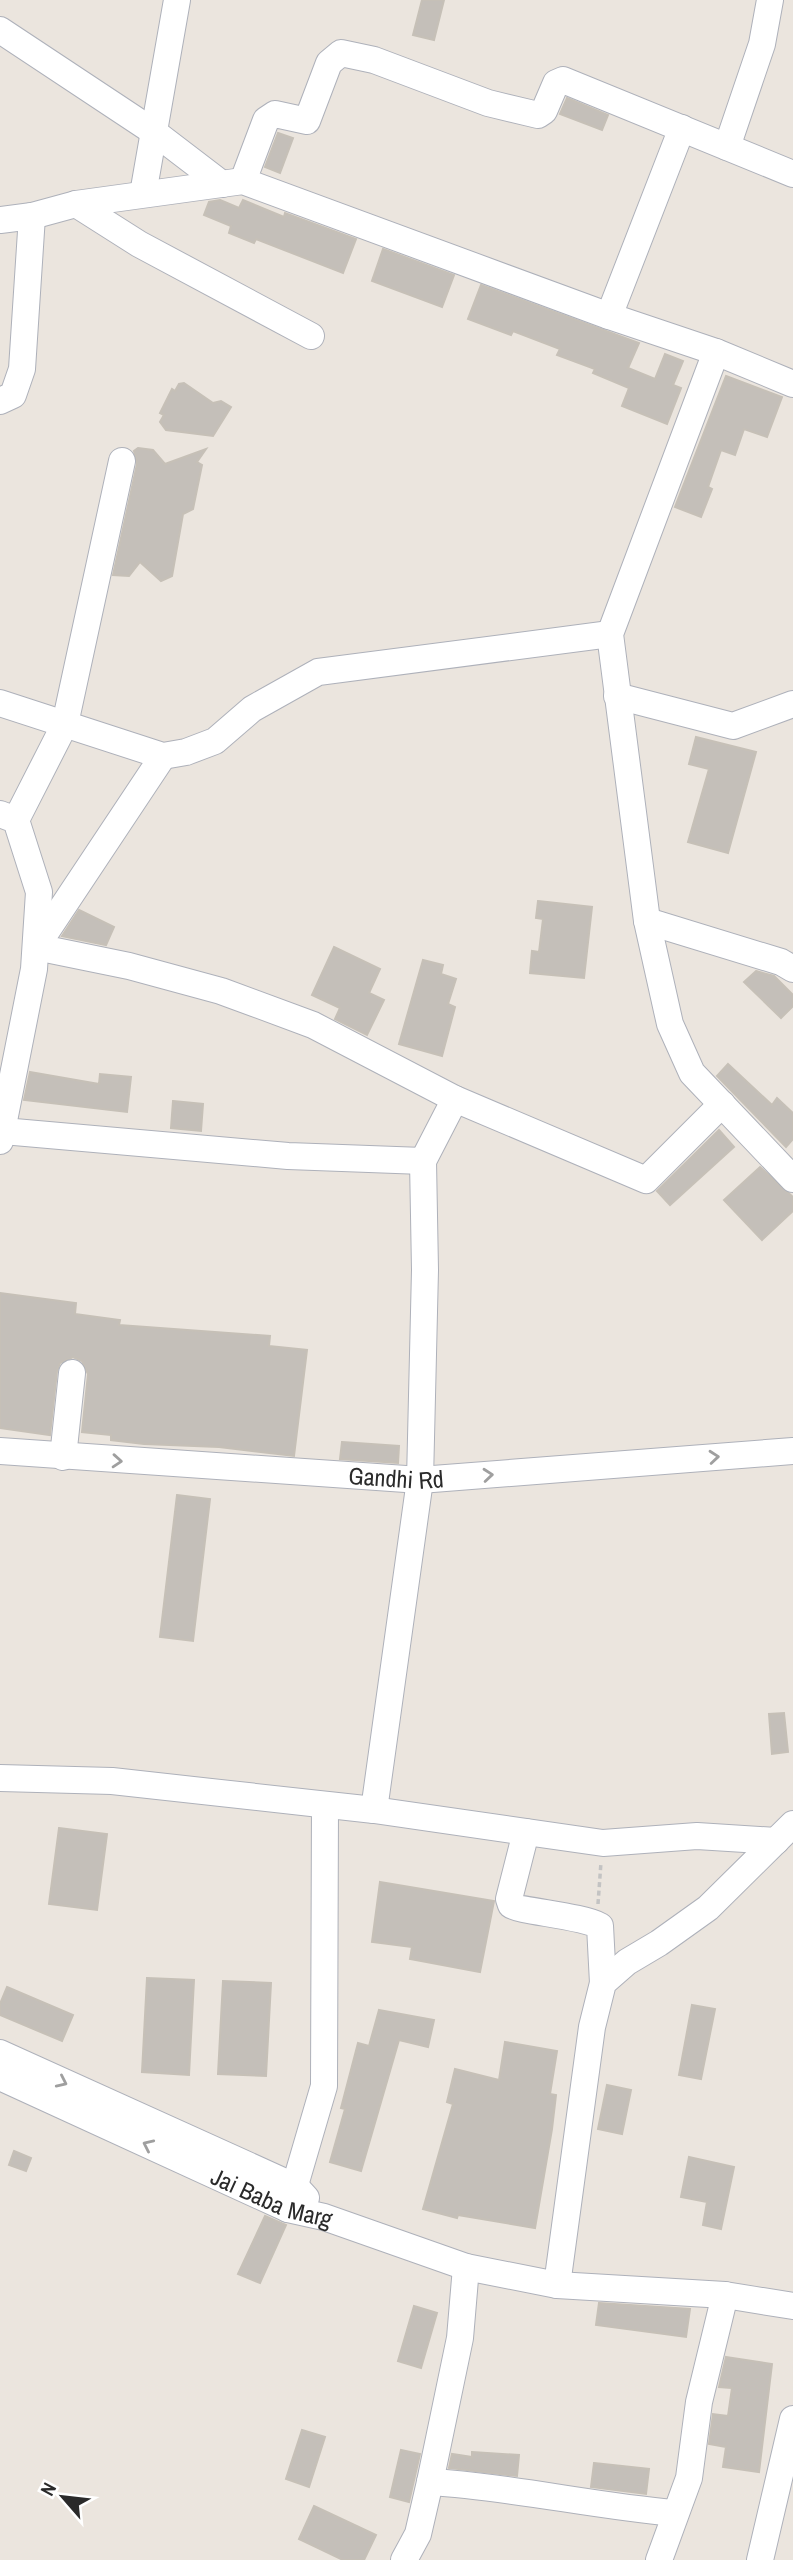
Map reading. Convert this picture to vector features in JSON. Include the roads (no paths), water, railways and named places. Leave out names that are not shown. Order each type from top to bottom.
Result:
[{"type":"street","points":[[143,194],[177,0]]},
{"type":"street","points":[[727,147],[762,44],[770,0]]},
{"type":"street","points":[[0,30],[232,182],[716,352],[793,384]]},
{"type":"street","points":[[232,182],[266,120],[275,114],[307,121],[329,62],[341,53],[386,64],[488,103],[538,114],[544,111],[556,83],[563,80],[793,174]]},
{"type":"street","points":[[609,316],[682,128]]},
{"type":"street","points":[[0,220],[32,216],[76,204],[232,182]]},
{"type":"street","points":[[76,204],[139,244],[311,336]]},
{"type":"street","points":[[0,401],[13,395],[22,369],[32,216]]},
{"type":"street","points":[[716,352],[610,634],[647,921],[670,1024],[692,1073],[793,1179]]},
{"type":"street","points":[[122,461],[65,724],[8,817],[39,892],[36,947],[1,1136],[288,1156],[423,1161]]},
{"type":"street","points":[[0,703],[163,756],[186,752],[215,741],[252,709],[318,672],[610,634]]},
{"type":"street","points":[[617,696],[733,726],[793,704]]},
{"type":"street","points":[[36,947],[163,756]]},
{"type":"street","points":[[647,921],[781,962],[793,969]]},
{"type":"street","points":[[36,947],[129,966],[221,991],[313,1025],[455,1099],[646,1180],[722,1104]]},
{"type":"street","points":[[374,1811],[420,1480],[425,1270],[423,1161],[455,1099]]},
{"type":"street","points":[[64,1457],[72,1373]]},
{"type":"street","name":"Gandhi Rd","points":[[0,1451],[420,1480],[793,1451]]},
{"type":"street","points":[[0,1778],[112,1781],[374,1811],[603,1843],[784,1832]]},
{"type":"street","points":[[292,2198],[324,2087],[326,1805]]},
{"type":"street","points":[[526,1832],[509,1899],[511,1905],[520,1910],[534,1909],[597,1923],[602,1933],[603,1983],[592,2027],[557,2286]]},
{"type":"street","points":[[603,1983],[626,1962],[708,1908],[784,1832]]},
{"type":"street","name":"Jai Baba Marg","points":[[0,2053],[195,2155]]},
{"type":"street","name":"Jai Baba Marg","points":[[0,2077],[195,2155],[292,2198],[324,2217],[466,2267],[557,2286],[725,2295],[793,2306]]},
{"type":"street","points":[[404,2560],[418,2534],[430,2482],[460,2338],[466,2267]]},
{"type":"street","points":[[659,2560],[689,2479],[699,2402],[725,2295]]},
{"type":"street","points":[[760,2560],[793,2419]]},
{"type":"street","points":[[430,2482],[478,2485],[578,2502],[675,2513]]}]
